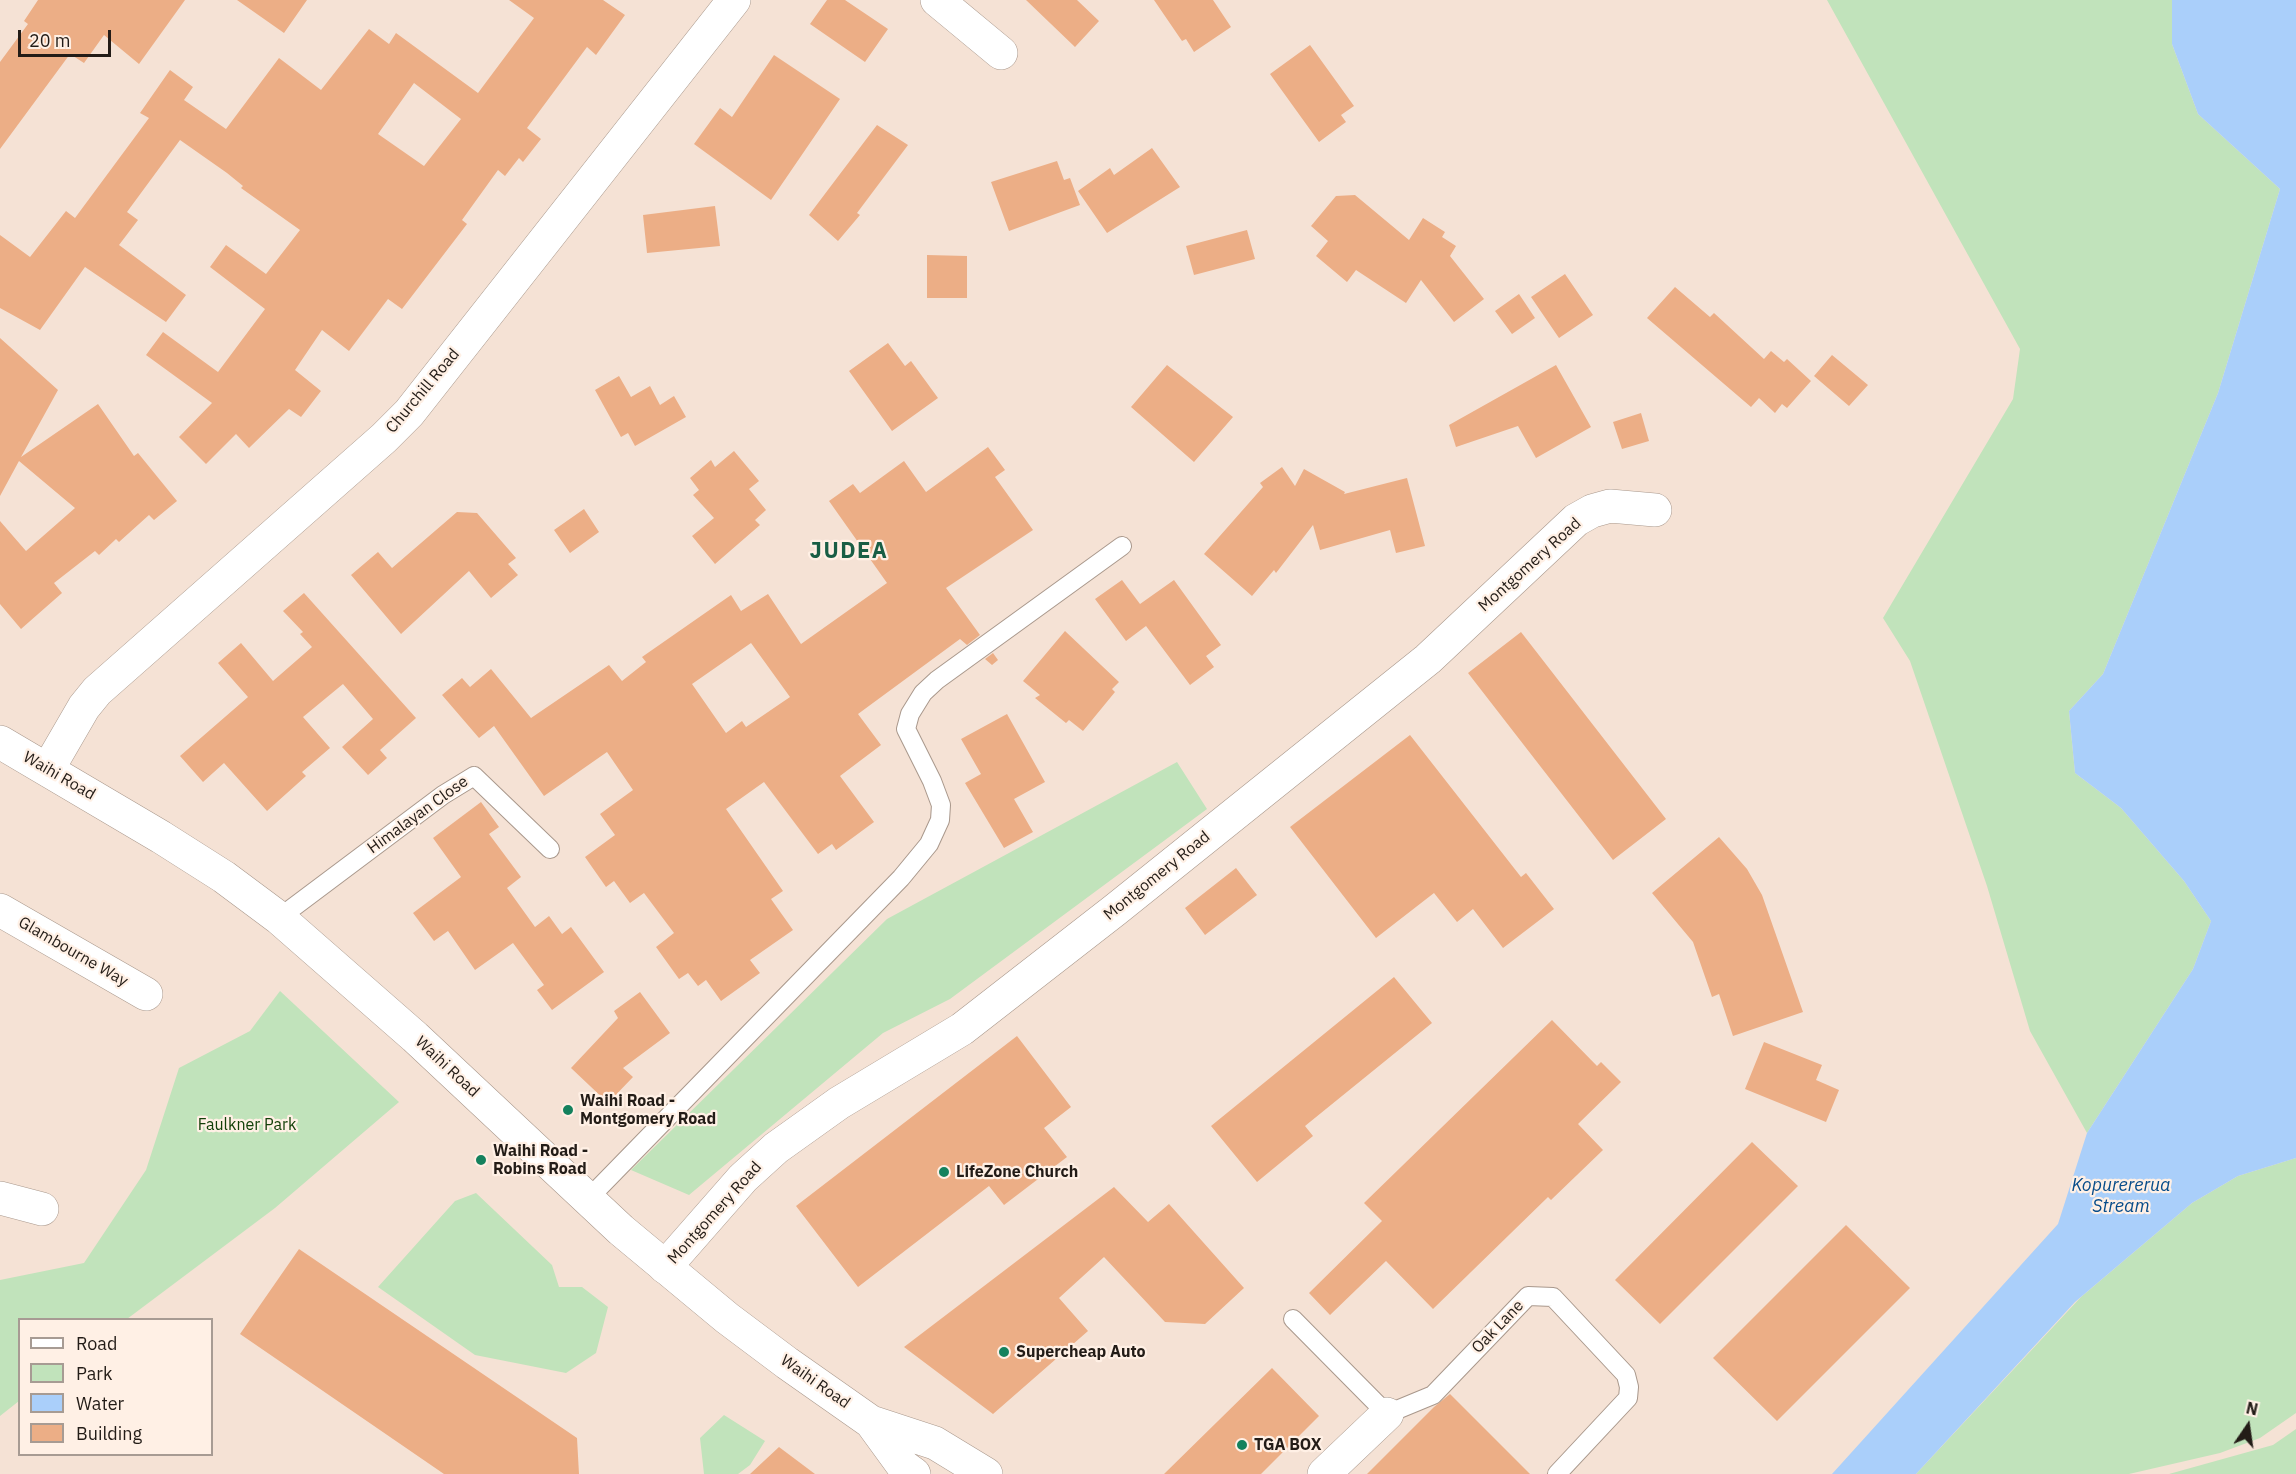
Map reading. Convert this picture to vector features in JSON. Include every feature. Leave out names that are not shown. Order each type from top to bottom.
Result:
[{"type":"street","name":"Churchill Road","points":[[48,769],[84,707],[97,691],[384,438],[409,412],[734,0]]},
{"type":"street","points":[[937,0],[1001,53]]},
{"type":"street","name":"Montgomery Road","points":[[665,1267],[743,1178],[776,1148],[839,1103],[962,1029],[1115,910],[1428,659],[1576,520],[1592,511],[1610,506],[1654,510]]},
{"type":"street","name":"Waihi Road","points":[[0,742],[215,872],[279,918],[415,1037],[588,1199],[665,1267],[736,1325],[871,1422],[935,1443],[986,1474]]},
{"type":"street","name":"Glambourne Way","points":[[0,910],[147,994]]},
{"type":"street","points":[[0,1198],[42,1209]]},
{"type":"street","name":"Oak Lane","points":[[1324,1474],[1386,1414]]},
{"type":"street","name":"Waihi Road","points":[[871,1422],[903,1466],[914,1474]]},
{"type":"lane","points":[[588,1199],[901,878],[929,844],[940,820],[941,805],[932,781],[906,729],[910,714],[923,693],[937,680],[1122,546]]},
{"type":"lane","name":"Himalayan Close","points":[[279,918],[443,795],[474,776],[550,849]]},
{"type":"lane","name":"Oak Lane","points":[[1386,1414],[1433,1395],[1528,1296],[1553,1297],[1626,1375],[1629,1387],[1628,1398],[1557,1474]]},
{"type":"lane","points":[[1293,1319],[1386,1414]]},
{"type":"green space","points":[[1827,0],[2172,0],[2172,44],[2198,114],[2280,189],[2218,393],[2103,674],[2069,711],[2075,773],[2121,808],[2184,881],[2211,921],[2193,969],[2087,1133],[2030,1031],[1987,886],[1910,661],[1883,618],[2013,399],[2020,349]]},
{"type":"green space","points":[[1177,762],[1207,809],[950,999],[883,1033],[689,1195],[631,1170],[887,919]]},
{"type":"green space","name":"Faulkner Park","points":[[280,991],[399,1102],[275,1208],[128,1318],[18,1318],[18,1402],[0,1416],[0,1280],[84,1263],[146,1170],[179,1068],[250,1031]]},
{"type":"green space","points":[[2296,1158],[2296,1413],[2260,1438],[2220,1453],[2129,1474],[1916,1474],[2081,1297],[2192,1203],[2238,1176]]},
{"type":"green space","points":[[476,1193],[552,1265],[559,1287],[582,1287],[608,1307],[596,1353],[566,1373],[475,1355],[378,1287],[455,1201]]},
{"type":"green space","points":[[724,1415],[765,1441],[750,1465],[738,1474],[704,1474],[700,1438]]},
{"type":"green space","points":[[2296,1429],[2296,1474],[2169,1474],[2273,1445]]},
{"type":"water","name":"Kopurererua Stream","points":[[2172,0],[2296,0],[2296,1158],[2238,1176],[2192,1203],[2075,1302],[1916,1474],[1832,1474],[2058,1224],[2087,1133],[2193,969],[2211,921],[2184,881],[2121,808],[2075,773],[2069,711],[2103,674],[2218,393],[2280,189],[2198,114],[2172,44]]},
{"type":"building","points":[[38,0],[185,0],[139,64],[104,35],[84,63],[70,54],[0,149],[0,62],[28,24],[24,21]]},
{"type":"building","points":[[237,0],[307,0],[284,33]]},
{"type":"building","points":[[509,0],[603,0],[625,15],[596,55],[587,47],[527,128],[541,139],[523,162],[519,158],[505,176],[498,170],[462,220],[467,224],[402,309],[388,299],[349,351],[322,330],[295,370],[321,391],[301,417],[289,409],[249,448],[236,434],[206,464],[179,437],[212,403],[146,355],[163,332],[218,372],[265,309],[210,267],[226,245],[266,274],[300,230],[241,188],[243,186],[227,173],[180,140],[127,212],[138,220],[119,245],[186,295],[166,322],[85,267],[40,330],[0,308],[0,235],[30,257],[66,211],[75,218],[149,118],[140,113],[170,70],[193,87],[184,100],[226,129],[279,58],[321,90],[369,29],[389,44],[396,33],[478,93],[534,18]],"holes":[[[414,83],[461,119],[424,166],[378,134]]]},
{"type":"building","points":[[827,0],[845,0],[888,29],[865,62],[810,24]]},
{"type":"building","points":[[1026,0],[1077,0],[1099,21],[1075,47]]},
{"type":"building","points":[[1154,0],[1213,0],[1231,27],[1194,52],[1186,39],[1182,41]]},
{"type":"building","points":[[1310,45],[1354,106],[1341,115],[1346,122],[1319,142],[1270,74]]},
{"type":"building","points":[[774,55],[840,99],[771,200],[694,144],[720,108],[732,117]]},
{"type":"building","points":[[877,125],[908,145],[857,213],[860,215],[838,241],[809,215]]},
{"type":"building","points":[[1152,148],[1180,187],[1107,233],[1078,191],[1110,168],[1114,175]]},
{"type":"building","points":[[1057,161],[1064,180],[1070,178],[1080,205],[1009,231],[991,182]]},
{"type":"building","points":[[1355,195],[1409,240],[1423,218],[1445,232],[1442,237],[1456,246],[1450,256],[1484,299],[1454,322],[1421,280],[1406,303],[1356,270],[1347,282],[1316,256],[1328,241],[1311,226],[1336,196]]},
{"type":"building","points":[[715,206],[720,246],[647,253],[643,215]]},
{"type":"building","points":[[1247,230],[1255,259],[1194,275],[1186,246]]},
{"type":"building","points":[[927,255],[967,256],[967,298],[927,298]]},
{"type":"building","points":[[1565,274],[1593,315],[1559,338],[1531,297]]},
{"type":"building","points":[[1675,287],[1710,317],[1714,313],[1764,359],[1771,351],[1784,362],[1787,359],[1811,381],[1787,408],[1782,404],[1775,413],[1759,398],[1751,407],[1647,318]]},
{"type":"building","points":[[1519,294],[1535,318],[1512,334],[1495,311]]},
{"type":"building","points":[[0,338],[58,390],[21,457],[98,404],[134,456],[138,453],[177,501],[154,520],[149,515],[119,542],[116,539],[99,555],[95,551],[54,583],[62,593],[21,629],[0,604],[0,521],[26,551],[75,508],[19,461],[0,496]]},
{"type":"building","points":[[888,343],[905,366],[911,361],[938,398],[892,431],[849,371]]},
{"type":"building","points":[[1832,355],[1868,385],[1849,406],[1814,376]]},
{"type":"building","points":[[1167,365],[1233,417],[1194,462],[1131,407]]},
{"type":"building","points":[[1556,365],[1591,427],[1536,458],[1518,426],[1456,447],[1449,425]]},
{"type":"building","points":[[619,376],[631,397],[650,386],[660,405],[674,396],[686,417],[635,446],[628,433],[621,437],[595,390]]},
{"type":"building","points":[[1641,413],[1649,441],[1622,449],[1613,422]]},
{"type":"building","points":[[988,447],[1005,470],[995,477],[1033,530],[946,588],[980,635],[967,645],[960,639],[858,714],[881,745],[840,776],[874,822],[836,850],[832,844],[818,854],[764,782],[726,809],[783,891],[771,899],[793,930],[750,960],[760,973],[721,1001],[706,980],[698,986],[688,973],[679,979],[656,947],[674,933],[644,893],[630,903],[614,881],[606,887],[585,857],[615,835],[600,814],[633,790],[607,752],[544,796],[494,726],[479,738],[442,695],[462,678],[470,687],[491,669],[531,718],[609,665],[622,681],[646,662],[642,657],[731,595],[741,611],[768,594],[801,644],[887,583],[829,501],[853,484],[860,493],[904,461],[926,492]],"holes":[[[751,643],[790,697],[746,727],[742,721],[726,733],[692,684]]]},
{"type":"building","points":[[734,451],[759,481],[749,489],[766,510],[755,520],[760,525],[715,564],[692,536],[714,518],[693,495],[699,490],[690,478],[711,460],[715,467]]},
{"type":"building","points":[[1282,467],[1295,486],[1304,469],[1345,492],[1344,494],[1407,478],[1425,546],[1396,553],[1390,530],[1320,550],[1313,525],[1276,573],[1274,570],[1252,596],[1204,554],[1263,487],[1260,483]]},
{"type":"building","points":[[584,509],[599,532],[570,553],[554,530]]},
{"type":"building","points":[[457,512],[477,513],[516,558],[508,564],[518,575],[491,598],[469,571],[401,634],[351,575],[378,552],[392,568]]},
{"type":"building","points":[[1122,580],[1140,604],[1174,580],[1221,645],[1206,656],[1214,667],[1190,685],[1146,626],[1126,641],[1095,599]]},
{"type":"building","points":[[304,593],[416,718],[380,750],[387,758],[368,775],[342,747],[373,719],[343,684],[303,717],[330,748],[302,772],[306,776],[267,811],[224,763],[203,782],[180,756],[248,697],[218,663],[241,643],[273,681],[312,647],[300,634],[303,632],[283,611]]},
{"type":"building","points":[[1065,631],[1119,682],[1112,689],[1115,692],[1083,731],[1069,720],[1066,723],[1035,698],[1040,695],[1023,681]]},
{"type":"building","points":[[1521,632],[1666,819],[1613,860],[1468,673]]},
{"type":"building","points":[[993,653],[998,660],[992,665],[985,659]]},
{"type":"building","points":[[1007,714],[1045,782],[1014,799],[1033,832],[1004,848],[965,783],[981,774],[961,739]]},
{"type":"building","points":[[1410,735],[1521,877],[1526,873],[1554,909],[1503,948],[1473,909],[1457,922],[1434,893],[1376,938],[1290,827]]},
{"type":"building","points":[[481,802],[499,827],[489,834],[521,877],[507,888],[535,927],[549,916],[562,934],[571,927],[604,972],[552,1010],[537,990],[544,985],[513,943],[475,970],[448,931],[434,941],[413,913],[461,877],[433,838]]},
{"type":"building","points":[[1719,837],[1747,869],[1762,895],[1803,1012],[1733,1036],[1719,994],[1712,997],[1693,942],[1652,893]]},
{"type":"building","points":[[1236,868],[1257,895],[1205,935],[1185,908]]},
{"type":"building","points":[[1394,977],[1432,1023],[1305,1126],[1313,1136],[1257,1182],[1211,1126]]},
{"type":"building","points":[[640,992],[670,1033],[623,1068],[633,1077],[608,1103],[571,1068],[618,1018],[614,1011]]},
{"type":"building","points":[[1552,1020],[1597,1066],[1601,1062],[1621,1082],[1578,1124],[1603,1150],[1551,1200],[1548,1197],[1433,1309],[1386,1261],[1330,1315],[1309,1293],[1382,1221],[1364,1203]]},
{"type":"building","name":"LifeZone Church","points":[[1017,1036],[1071,1107],[1044,1128],[1067,1157],[1004,1205],[989,1186],[858,1287],[796,1206]]},
{"type":"building","points":[[1764,1042],[1822,1065],[1816,1080],[1839,1090],[1826,1122],[1745,1089]]},
{"type":"building","points":[[1752,1142],[1798,1186],[1660,1324],[1615,1280]]},
{"type":"building","points":[[1114,1187],[1148,1222],[1169,1204],[1244,1288],[1205,1324],[1165,1322],[1104,1257],[1059,1298],[1088,1331],[993,1414],[904,1347]]},
{"type":"building","points":[[1846,1225],[1910,1288],[1777,1421],[1713,1358]]},
{"type":"building","points":[[299,1249],[577,1438],[579,1474],[444,1474],[240,1334]]},
{"type":"building","name":"TGA BOX","points":[[1272,1368],[1319,1416],[1261,1474],[1164,1474]]},
{"type":"building","points":[[1450,1394],[1530,1474],[1367,1474],[1434,1407]]},
{"type":"building","points":[[779,1447],[815,1474],[750,1474]]},
{"type":"place","name":"Waihi Road - Montgomery Road","points":[[568,1110]]},
{"type":"place","name":"Waihi Road - Robins Road","points":[[481,1160]]},
{"type":"place","name":"LifeZone Church","points":[[944,1172]]},
{"type":"place","name":"Supercheap Auto","points":[[1004,1352]]},
{"type":"place","name":"TGA BOX","points":[[1242,1445]]},
{"type":"district","name":"JUDEA","points":[[849,552]]}]
